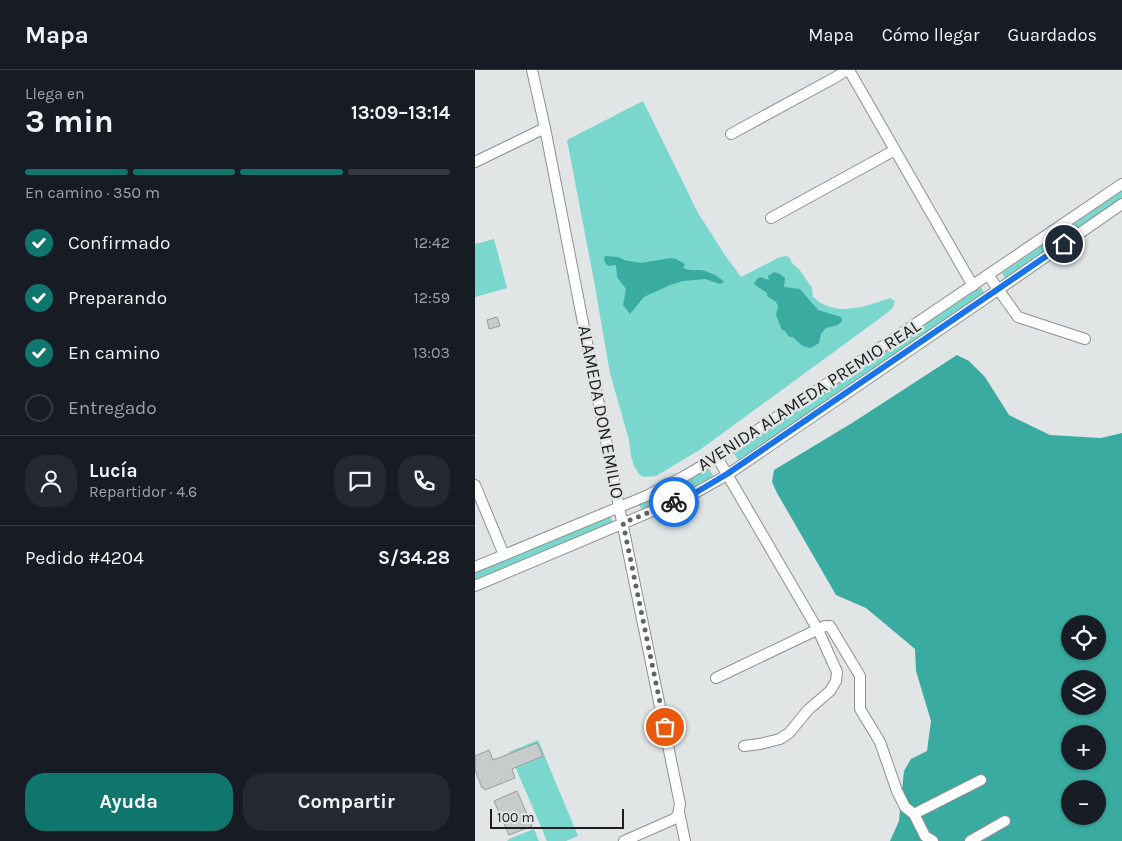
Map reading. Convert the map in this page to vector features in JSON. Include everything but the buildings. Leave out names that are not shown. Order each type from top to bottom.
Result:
[{"type":"street","name":"ALAMEDA DON EMILIO","points":[[532,70],[680,804],[679,812],[685,841]]},
{"type":"street","points":[[731,134],[848,70],[973,286]]},
{"type":"street","points":[[475,162],[545,128]]},
{"type":"street","points":[[771,218],[895,150]]},
{"type":"street","name":"AVENIDA ALAMEDA PREMIO REAL","points":[[475,567],[647,496],[717,457],[1122,184]]},
{"type":"street","name":"AVENIDA ALAMEDA PREMIO REAL","points":[[475,586],[695,493],[727,474],[999,290],[1122,204]]},
{"type":"street","points":[[988,275],[1019,317],[1085,339]]},
{"type":"street","points":[[717,457],[818,630],[837,672],[836,680],[830,691],[808,710],[789,733],[780,739],[744,746]]},
{"type":"street","points":[[475,485],[504,555]]},
{"type":"street","points":[[716,678],[825,626],[830,626],[861,676],[860,709],[880,742],[897,791],[925,836],[933,841]]},
{"type":"street","points":[[910,811],[981,780]]},
{"type":"street","points":[[624,841],[674,819],[679,812]]},
{"type":"street","points":[[969,841],[1005,821]]},
{"type":"shaded area","points":[[643,101],[698,213],[741,277],[785,256],[789,257],[812,288],[813,297],[831,307],[848,309],[866,306],[890,298],[895,301],[893,307],[887,313],[701,449],[656,476],[643,477],[634,466],[629,440],[610,373],[567,140]]},
{"type":"shaded area","points":[[1122,191],[1122,198],[1005,278],[1002,273]]},
{"type":"shaded area","points":[[494,239],[507,288],[475,297],[475,244]]},
{"type":"shaded area","points":[[605,256],[641,263],[671,258],[676,259],[685,264],[683,268],[707,271],[724,282],[720,284],[705,279],[683,281],[670,285],[644,297],[630,314],[623,305],[626,289],[617,277],[616,265],[608,266],[604,261]]},
{"type":"shaded area","points":[[774,272],[785,278],[784,287],[800,289],[818,310],[841,317],[842,321],[838,325],[826,328],[821,334],[819,343],[811,348],[803,346],[782,330],[776,315],[778,306],[776,302],[754,284],[760,277],[769,280],[768,276]]},
{"type":"shaded area","points":[[981,287],[984,293],[738,460],[733,452]]},
{"type":"shaded area","points":[[957,355],[969,361],[985,377],[1009,415],[1050,435],[1101,438],[1122,433],[1122,841],[890,841],[899,821],[904,771],[911,759],[927,751],[931,721],[916,671],[915,649],[866,608],[836,595],[777,493],[772,482],[774,470],[852,423]]},
{"type":"shaded area","points":[[709,468],[713,476],[642,510],[639,504],[685,483]]},
{"type":"shaded area","points":[[610,515],[613,523],[475,582],[475,573]]},
{"type":"shaded area","points":[[538,740],[578,836],[566,841],[547,841],[509,752]]},
{"type":"shaded area","points":[[534,829],[539,841],[507,840]]},
{"type":"way so far","points":[[665,727],[623,523],[674,502]]},
{"type":"route","points":[[674,502],[695,493],[727,474],[1064,244]]}]
